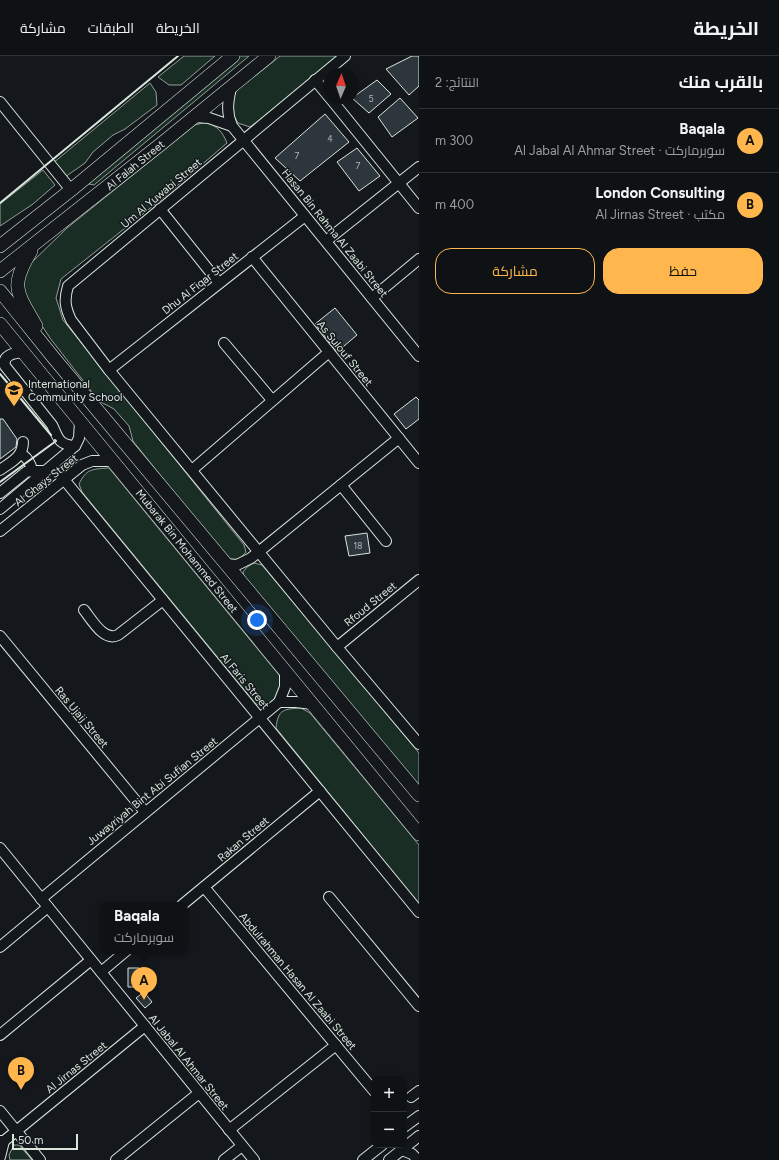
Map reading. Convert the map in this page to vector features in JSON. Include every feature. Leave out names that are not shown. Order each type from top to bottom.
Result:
[{"type":"main road","name":"Al Falah Street","points":[[0,246],[71,190],[233,56]]},
{"type":"main road","name":"Al Falah Street","points":[[0,271],[231,88],[269,56]]},
{"type":"main road","points":[[0,237],[15,233]]},
{"type":"main road","points":[[35,244],[18,274],[17,287],[20,298],[53,357]]},
{"type":"main road","name":"Mubarak Bin Mohammed Street","points":[[0,291],[53,357],[419,796]]},
{"type":"main road","name":"Mubarak Bin Mohammed Street","points":[[0,324],[419,834]]},
{"type":"street","name":"Um Al Yuwabi Street","points":[[345,56],[68,286],[64,298],[71,320],[109,370],[192,470],[255,555],[415,732],[419,744]]},
{"type":"street","points":[[315,80],[323,90]]},
{"type":"street","name":"Hasan Bin Rahma Al Zaabi Street","points":[[231,88],[227,106],[232,126],[419,356]]},
{"type":"street","points":[[0,102],[71,190]]},
{"type":"street","points":[[334,104],[419,208]]},
{"type":"street","points":[[194,117],[209,118],[232,126]]},
{"type":"street","points":[[326,241],[419,167]]},
{"type":"street","points":[[160,209],[219,283]]},
{"type":"street","name":"Dhu Al Fiqar Street","points":[[109,370],[305,216]]},
{"type":"street","name":"As Sulouf Street","points":[[252,257],[419,463]]},
{"type":"street","points":[[372,298],[419,259]]},
{"type":"street","points":[[224,343],[272,400]]},
{"type":"street","points":[[23,352],[15,353],[6,357],[4,361],[5,366],[52,425],[61,442],[75,446]]},
{"type":"street","points":[[192,470],[329,352]]},
{"type":"street","name":"Al Ghays Street","points":[[0,509],[75,446],[79,438],[80,421]]},
{"type":"street","points":[[226,564],[238,565],[255,555],[399,438]]},
{"type":"street","points":[[0,470],[20,454],[23,442]]},
{"type":"street","points":[[20,454],[25,456],[32,471]]},
{"type":"street","name":"Al Ghays Street","points":[[0,531],[87,463],[97,460],[112,461]]},
{"type":"street","points":[[0,492],[22,474],[49,469]]},
{"type":"street","name":"Al Faris Street","points":[[49,469],[64,480],[419,912]]},
{"type":"street","points":[[341,485],[386,541]]},
{"type":"street","points":[[240,581],[243,570],[255,555]]},
{"type":"street","name":"Rfoud Street","points":[[337,647],[419,580]]},
{"type":"street","points":[[84,610],[104,634],[113,637],[118,635],[162,600]]},
{"type":"street","name":"Ras Ujaij Street","points":[[0,636],[146,812]]},
{"type":"street","points":[[285,671],[285,687],[279,702],[312,704]]},
{"type":"street","name":"Juwayriyah Bint Abi Sufian Street","points":[[41,899],[279,702]]},
{"type":"street","name":"Rakan Street","points":[[186,902],[320,791]]},
{"type":"street","name":"Al Jabal Al Ahmar Street","points":[[0,848],[254,1160]]},
{"type":"street","name":"Abdulrahman Hasan Al Zaabi Street","points":[[204,887],[371,1086]]},
{"type":"street","points":[[330,897],[418,1002]]},
{"type":"street","points":[[0,947],[48,907]]},
{"type":"street","points":[[100,972],[122,954]]},
{"type":"street","points":[[0,1035],[91,960]]},
{"type":"street","name":"Al Jirnas Street","points":[[0,1157],[2,1141],[145,1026]]},
{"type":"street","points":[[229,1130],[336,1045]]},
{"type":"street","points":[[116,1160],[199,1093]]},
{"type":"street","points":[[0,1111],[40,1160]]},
{"type":"street","points":[[407,1125],[419,1116]]},
{"type":"street","points":[[389,1160],[419,1136]]},
{"type":"street","points":[[224,1160],[242,1146]]},
{"type":"street","points":[[364,1160],[378,1148]]},
{"type":"street","points":[[402,1150],[412,1154],[418,1160]]},
{"type":"green space","points":[[184,56],[215,56],[181,85],[169,85],[158,77]]},
{"type":"green space","points":[[239,56],[249,56],[94,185],[89,184],[113,160]]},
{"type":"green space","points":[[280,56],[337,56],[250,127],[238,123],[230,108],[236,91]]},
{"type":"green space","points":[[150,83],[156,92],[157,105],[125,129],[113,135],[93,152],[85,163],[65,177],[53,163]]},
{"type":"green space","points":[[206,122],[219,130],[227,143],[163,198],[61,279],[56,298],[63,320],[244,545],[246,552],[236,560],[228,560],[133,441],[129,426],[114,409],[99,401],[50,338],[25,300],[23,274],[29,265],[67,228],[195,125]]},
{"type":"green space","points":[[43,170],[55,185],[33,204],[0,226],[0,204]]},
{"type":"green space","points":[[109,468],[279,675],[284,687],[276,701],[266,708],[256,704],[82,492],[79,484],[84,475],[90,471]]},
{"type":"green space","points":[[254,563],[262,565],[419,753],[419,786],[244,579],[243,572],[247,567]]},
{"type":"green space","points":[[301,708],[310,713],[419,845],[419,904],[276,728],[278,717],[283,711]]},
{"type":"green space","points":[[14,1145],[19,1145],[32,1160],[10,1160],[9,1155]]},
{"type":"building","points":[[412,56],[419,56],[419,86],[409,95],[386,69]]},
{"type":"building","points":[[377,80],[391,94],[369,113],[359,104],[359,93]]},
{"type":"building","points":[[400,98],[418,118],[392,137],[378,117]]},
{"type":"building","points":[[325,114],[349,142],[300,181],[275,158]]},
{"type":"building","points":[[357,148],[380,176],[359,191],[337,162]]},
{"type":"building","points":[[335,308],[357,335],[337,352],[315,324]]},
{"type":"building","points":[[416,397],[419,400],[419,419],[406,429],[394,414]]},
{"type":"building","points":[[0,419],[3,419],[17,439],[16,447],[0,459]]},
{"type":"building","points":[[367,533],[370,553],[349,556],[345,536]]},
{"type":"building","points":[[128,968],[139,968],[139,973],[144,973],[144,981],[139,982],[139,987],[128,987]]},
{"type":"building","points":[[144,992],[152,1002],[145,1008],[136,998]]},
{"type":"wall","points":[[0,203],[178,56]]},
{"type":"wall","points":[[0,374],[51,435]]},
{"type":"wall","points":[[0,482],[56,441],[55,440]]},
{"type":"place","name":"International Community School","points":[[14,407]]},
{"type":"place","name":"Baqala","points":[[144,1000]]},
{"type":"place","name":"London Consulting","points":[[21,1090]]}]
